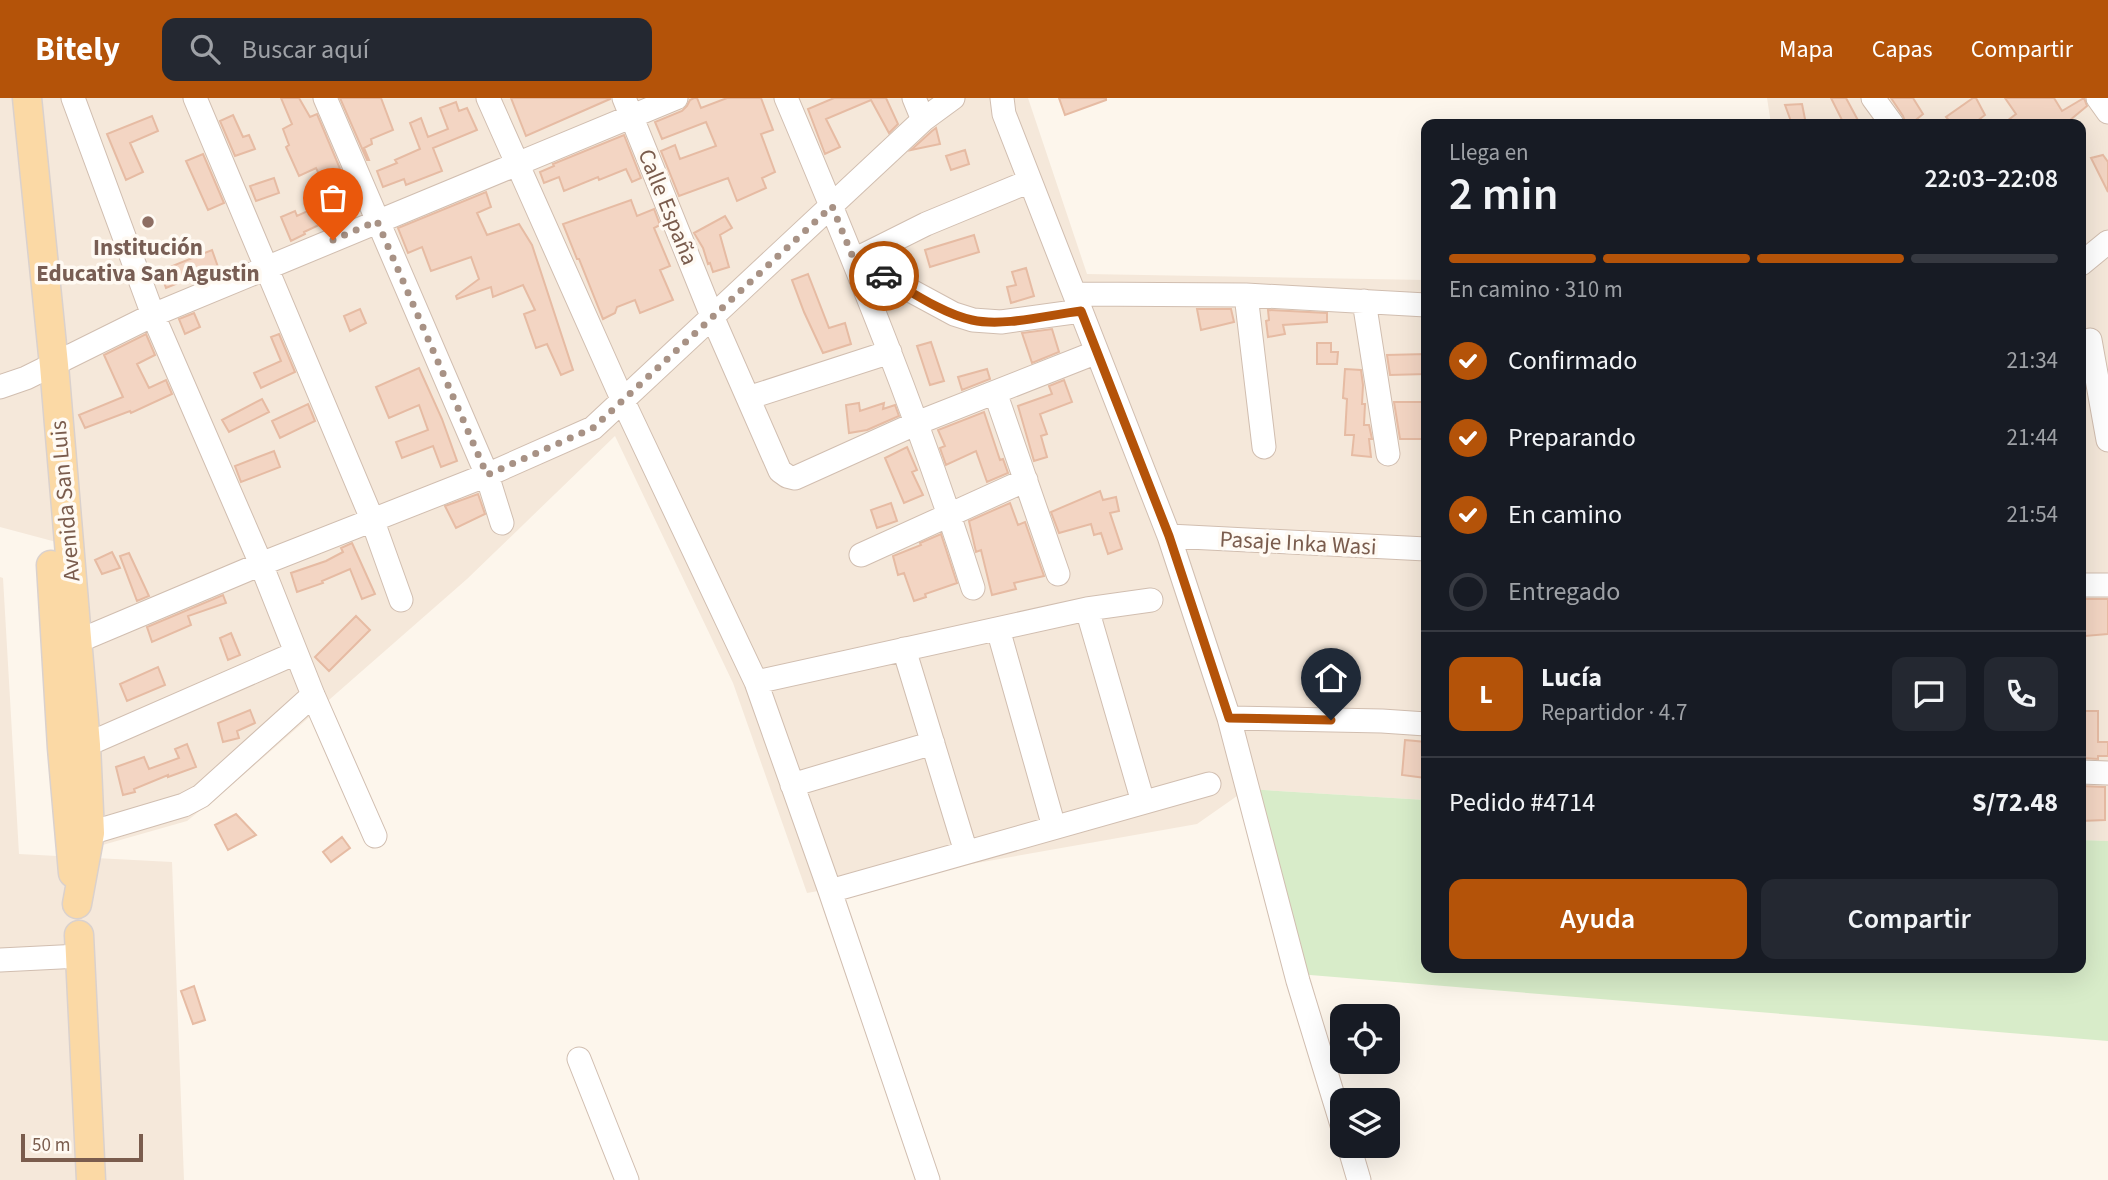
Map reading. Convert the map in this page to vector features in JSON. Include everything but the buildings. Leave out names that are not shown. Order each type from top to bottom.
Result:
[{"type":"main road","name":"Avenida San Luis","points":[[14,98],[46,368]]},
{"type":"main road","name":"Avenida San Luis","points":[[27,98],[80,835]]},
{"type":"main road","name":"Avenida San Luis","points":[[66,644],[86,745],[76,904]]},
{"type":"main road","name":"Avenida San Luis","points":[[79,946],[91,1180]]},
{"type":"street","points":[[73,98],[153,315],[375,836]]},
{"type":"street","points":[[195,98],[372,519],[401,600]]},
{"type":"street","points":[[325,98],[487,475],[502,523]]},
{"type":"street","points":[[488,98],[515,164],[623,401],[755,682],[830,891],[928,1180]]},
{"type":"street","points":[[0,387],[46,368],[153,315],[515,164],[628,107],[676,98]]},
{"type":"street","points":[[786,98],[918,423],[973,588]]},
{"type":"street","points":[[914,98],[923,120]]},
{"type":"street","points":[[66,644],[487,475],[593,428],[923,120],[953,98]]},
{"type":"street","points":[[987,98],[1003,106],[1169,536],[1229,718],[1298,981],[1331,1088]]},
{"type":"street","points":[[1873,98],[1888,119]]},
{"type":"street","points":[[2098,98],[2108,112]]},
{"type":"street","name":"Calle España","points":[[628,107],[712,316],[780,471],[795,478],[918,423],[1097,352]]},
{"type":"street","points":[[854,260],[926,224],[1030,181]]},
{"type":"street","points":[[2086,260],[2108,242]]},
{"type":"street","points":[[854,260],[954,314],[973,320],[1001,322],[1078,303],[1246,295],[1421,305]]},
{"type":"street","points":[[1246,295],[1264,447]]},
{"type":"street","points":[[1364,302],[1388,454]]},
{"type":"street","points":[[2093,340],[2108,440]]},
{"type":"street","points":[[748,398],[890,352]]},
{"type":"street","points":[[995,392],[1058,574]]},
{"type":"street","points":[[861,555],[1026,480]]},
{"type":"street","name":"Pasaje Inka Wasi","points":[[1169,536],[1421,549]]},
{"type":"street","points":[[2086,585],[2108,586]]},
{"type":"street","points":[[755,682],[1087,610],[1151,600]]},
{"type":"street","points":[[1087,610],[1143,802]]},
{"type":"street","points":[[998,629],[1054,827]]},
{"type":"street","points":[[904,649],[966,852]]},
{"type":"street","points":[[86,745],[296,653]]},
{"type":"street","points":[[80,835],[184,806],[201,796],[313,695]]},
{"type":"street","points":[[1229,718],[1421,724]]},
{"type":"street","points":[[792,785],[933,743]]},
{"type":"street","points":[[2086,772],[2108,773]]},
{"type":"street","points":[[830,891],[1209,784]]},
{"type":"street","name":"Avenida San Luis","points":[[76,904],[79,946]]},
{"type":"street","points":[[0,960],[79,946]]},
{"type":"street","points":[[579,1059],[627,1180]]},
{"type":"street","points":[[1353,1158],[1359,1180]]},
{"type":"shaded area","points":[[0,98],[1028,98],[1087,274],[1421,280],[1421,800],[1247,789],[1197,824],[807,893],[733,683],[615,436],[467,579],[187,821],[78,852],[60,543],[0,527]]},
{"type":"shaded area","points":[[1767,98],[2108,98],[2108,841],[2086,840],[2086,119],[1770,119]]},
{"type":"shaded area","points":[[0,577],[3,578],[19,854],[172,862],[184,1180],[0,1180]]},
{"type":"green space","points":[[1247,789],[1421,800],[1421,973],[2086,973],[2086,840],[2108,841],[2108,1041],[1298,974]]},
{"type":"way so far","points":[[333,240],[377,221],[487,475],[593,428],[832,206],[854,260],[884,276]]},
{"type":"place","name":"Institución Educativa San Agustin","points":[[148,222]]},
{"type":"route","points":[[884,276],[954,314],[973,320],[1001,322],[1081,311],[1169,536],[1229,718],[1331,720]]}]
